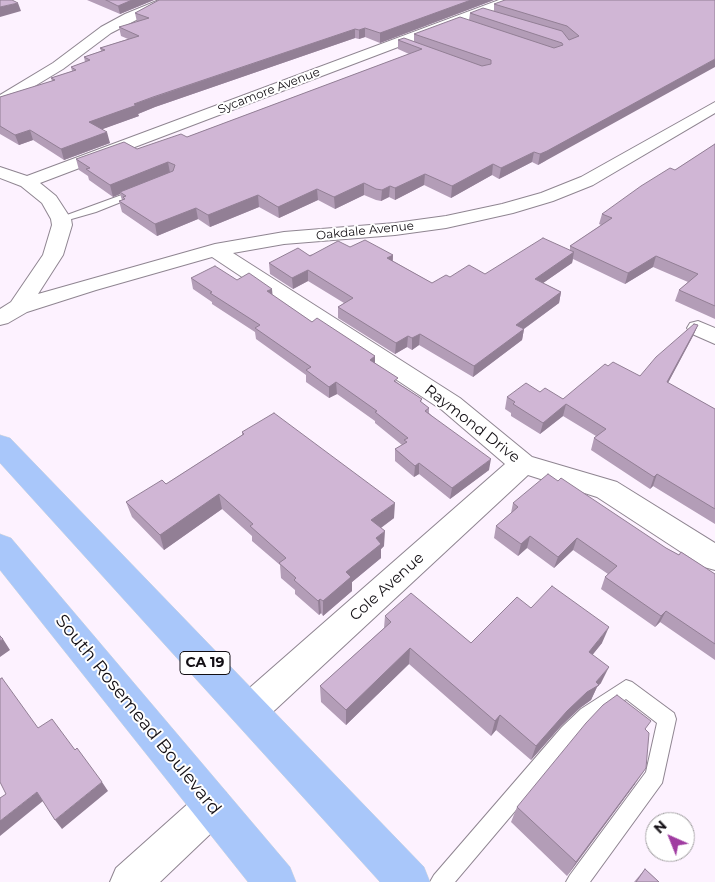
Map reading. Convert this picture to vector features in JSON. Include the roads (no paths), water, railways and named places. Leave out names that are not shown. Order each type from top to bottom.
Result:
[{"type":"main road","name":"CA 19","points":[[0,445],[409,882]]},
{"type":"main road","name":"South Rosemead Boulevard","points":[[0,548],[275,882]]},
{"type":"street","points":[[0,101],[58,66],[106,30],[129,17],[170,0]]},
{"type":"street","name":"Sycamore Avenue","points":[[27,182],[485,14],[510,0]]},
{"type":"street","points":[[0,82],[17,92]]},
{"type":"street","name":"Oakdale Avenue","points":[[0,318],[20,307],[141,269],[215,250],[284,238],[395,229],[446,222],[547,198],[595,177],[715,106]]},
{"type":"street","points":[[0,172],[27,182],[49,200],[61,219],[62,225],[53,255],[20,307]]},
{"type":"street","name":"Raymond Drive","points":[[215,250],[451,404],[523,464],[607,489],[715,558]]},
{"type":"street","name":"Cole Avenue","points":[[250,710],[523,464]]},
{"type":"street","points":[[130,882],[213,806]]},
{"type":"lane","points":[[61,219],[93,210],[145,189]]},
{"type":"lane","points":[[441,882],[569,733],[587,715],[626,688],[667,719],[655,776],[578,882]]}]
